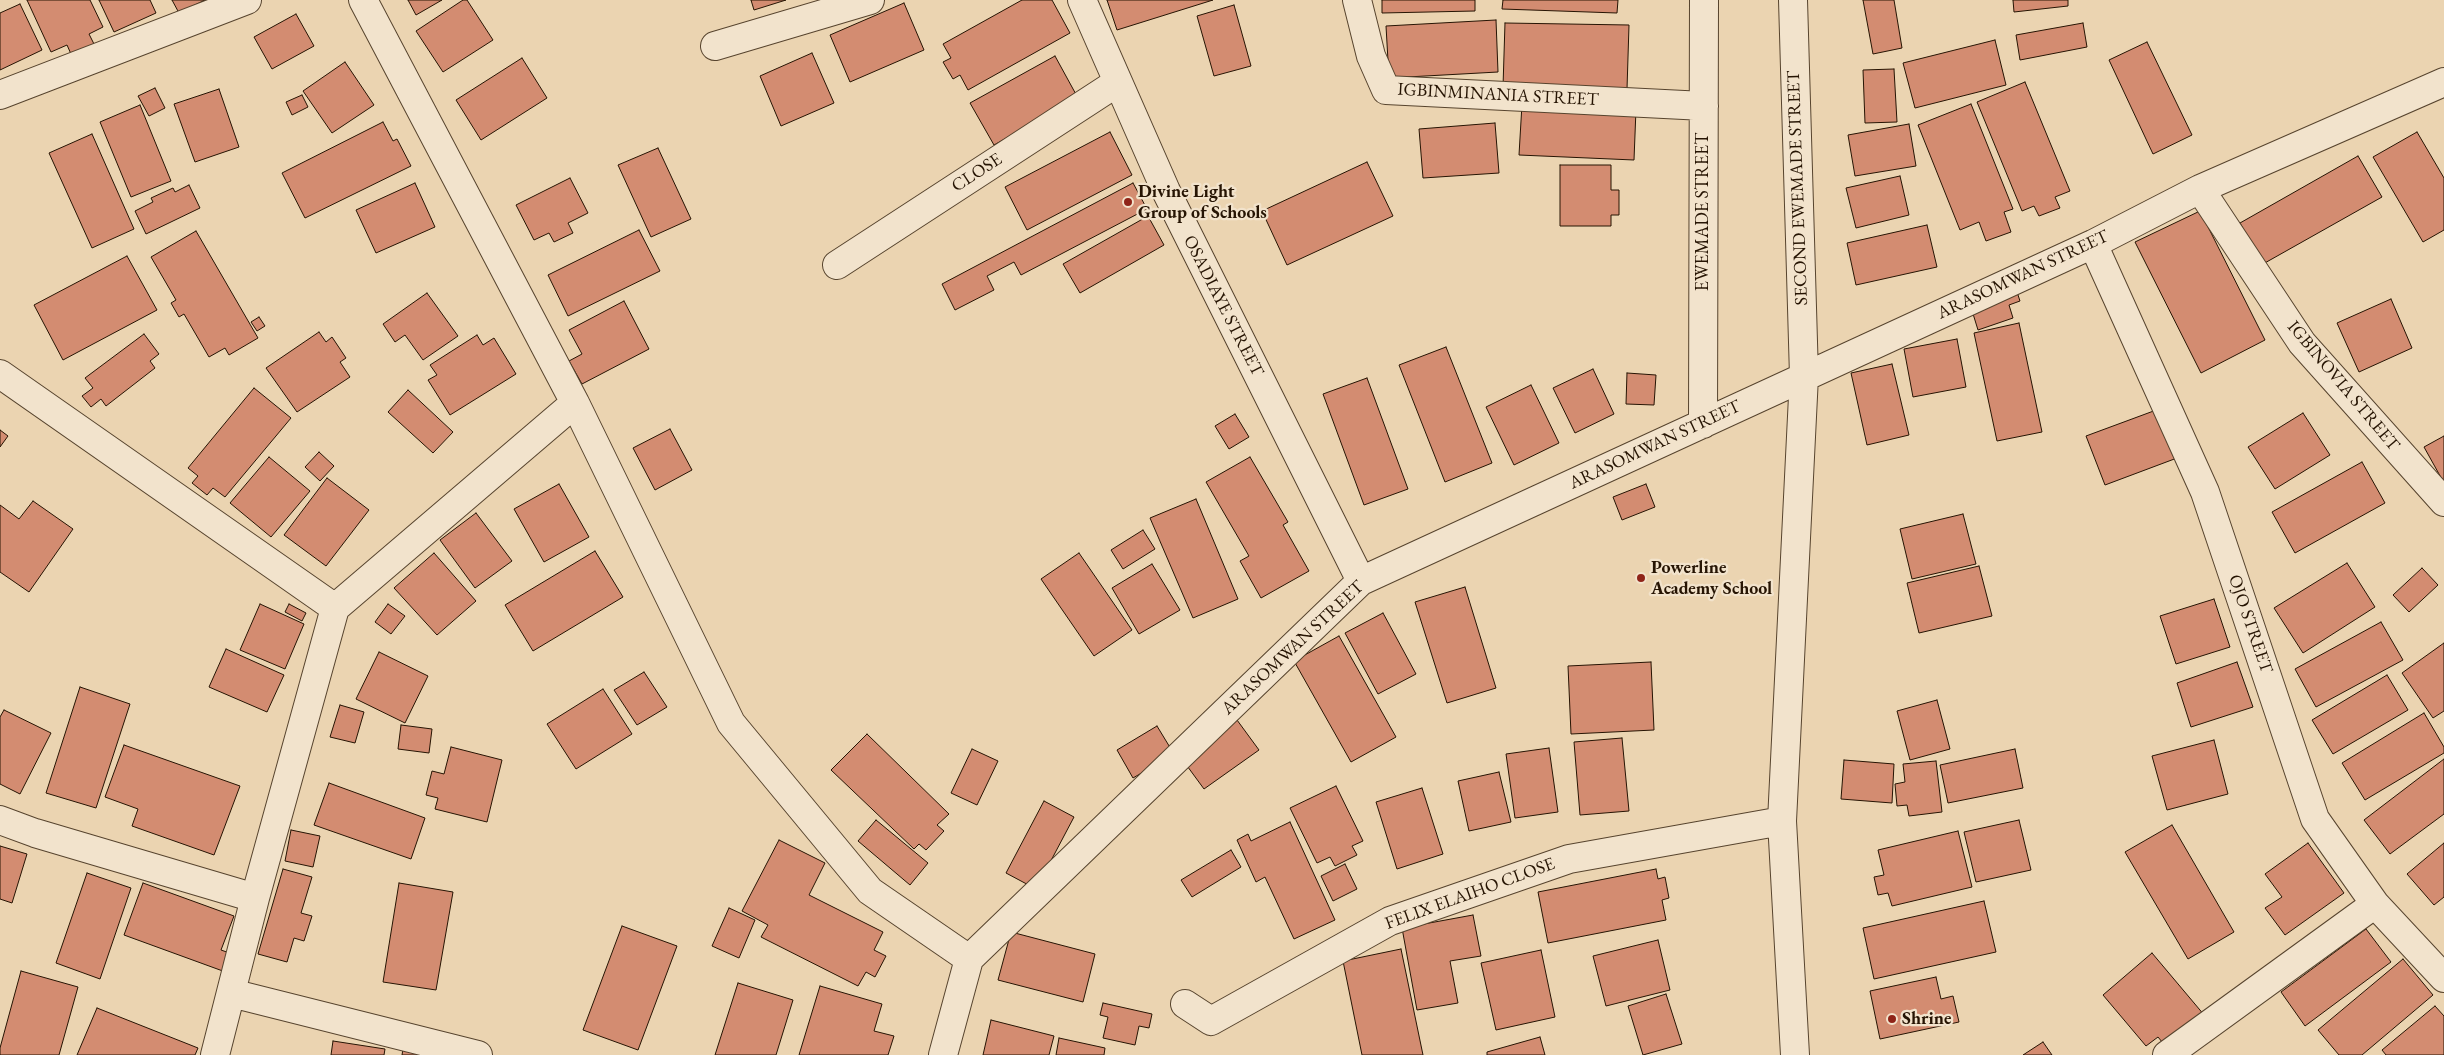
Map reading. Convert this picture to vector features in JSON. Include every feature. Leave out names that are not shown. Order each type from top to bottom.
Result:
[{"type":"street","points":[[0,95],[247,0]]},
{"type":"street","points":[[363,0],[575,403],[731,723],[870,891],[969,958],[942,1055]]},
{"type":"street","points":[[715,46],[870,0]]},
{"type":"street","name":"OSADIAYE STREET","points":[[1082,0],[1166,191],[1361,581]]},
{"type":"street","name":"IGBINMINANIA STREET","points":[[1357,0],[1371,56],[1386,90],[1704,106]]},
{"type":"street","name":"EWEMADE STREET","points":[[1703,424],[1704,0]]},
{"type":"street","name":"SECOND EWEMADE STREET","points":[[1792,0],[1804,376],[1782,821],[1795,1055]]},
{"type":"street","name":"CLOSE","points":[[836,265],[1118,82]]},
{"type":"street","name":"ARASOMWAN STREET","points":[[969,958],[1361,581],[2093,244],[2200,189],[2444,82]]},
{"type":"street","name":"IGBINOVIA STREET","points":[[2200,189],[2302,343],[2444,502]]},
{"type":"street","name":"OJO STREET","points":[[2093,244],[2205,492],[2315,818],[2374,904],[2444,978]]},
{"type":"street","points":[[0,374],[335,608]]},
{"type":"street","points":[[215,1055],[255,898],[335,608],[575,403]]},
{"type":"street","points":[[0,820],[35,833],[255,898]]},
{"type":"street","name":"FELIX ELAIHO CLOSE","points":[[1185,1004],[1211,1021],[1390,921],[1569,859],[1782,821]]},
{"type":"street","points":[[2167,1055],[2374,904]]},
{"type":"street","points":[[231,993],[478,1055]]},
{"type":"building","points":[[27,0],[90,0],[103,27],[89,34],[94,44],[71,54],[67,45],[51,52]]},
{"type":"building","points":[[99,0],[150,0],[156,13],[114,32]]},
{"type":"building","points":[[172,0],[205,0],[179,13]]},
{"type":"building","points":[[408,0],[442,0],[416,15]]},
{"type":"building","points":[[463,0],[467,0],[493,40],[443,72],[416,31]]},
{"type":"building","points":[[751,0],[786,0],[754,10]]},
{"type":"building","points":[[1022,0],[1052,0],[1070,33],[968,90],[960,75],[953,79],[943,62],[951,58],[943,44]]},
{"type":"building","points":[[1107,0],[1213,0],[1117,30]]},
{"type":"building","points":[[1382,0],[1475,0],[1475,11],[1382,13]]},
{"type":"building","points":[[1503,0],[1618,0],[1617,13],[1502,9]]},
{"type":"building","points":[[1863,0],[1894,0],[1902,48],[1873,54]]},
{"type":"building","points":[[2013,0],[2068,0],[2068,6],[2014,12]]},
{"type":"building","points":[[904,3],[924,50],[850,82],[830,35]]},
{"type":"building","points":[[20,4],[42,50],[0,70],[0,13]]},
{"type":"building","points":[[1234,5],[1251,66],[1214,76],[1197,16]]},
{"type":"building","points":[[296,14],[314,46],[272,69],[254,37]]},
{"type":"building","points":[[1496,20],[1498,72],[1389,78],[1386,26]]},
{"type":"building","points":[[1505,23],[1629,25],[1627,89],[1503,87]]},
{"type":"building","points":[[2083,23],[2087,47],[2020,60],[2016,35]]},
{"type":"building","points":[[1995,40],[2006,85],[1915,108],[1903,63]]},
{"type":"building","points":[[2147,42],[2192,135],[2153,154],[2109,60]]},
{"type":"building","points":[[812,53],[834,103],[781,126],[760,76]]},
{"type":"building","points":[[1055,56],[1078,98],[994,145],[970,103]]},
{"type":"building","points":[[522,58],[547,98],[481,140],[456,100]]},
{"type":"building","points":[[345,62],[374,105],[332,133],[303,91]]},
{"type":"building","points":[[1894,69],[1897,122],[1865,123],[1863,70]]},
{"type":"building","points":[[2025,82],[2070,191],[2055,197],[2060,208],[2039,216],[2034,206],[2022,211],[1977,102]]},
{"type":"building","points":[[155,88],[165,108],[149,116],[138,96]]},
{"type":"building","points":[[219,89],[239,147],[195,162],[174,104]]},
{"type":"building","points":[[302,95],[308,107],[292,115],[286,102]]},
{"type":"building","points":[[1522,104],[1636,109],[1634,160],[1519,155]]},
{"type":"building","points":[[1971,104],[2013,209],[2004,212],[2011,232],[1986,241],[1979,222],[1960,230],[1918,125]]},
{"type":"building","points":[[140,105],[171,181],[131,197],[100,122]]},
{"type":"building","points":[[383,122],[393,141],[397,139],[411,166],[305,218],[282,173]]},
{"type":"building","points":[[1495,123],[1499,173],[1423,178],[1419,129]]},
{"type":"building","points":[[1909,124],[1916,166],[1855,176],[1848,135]]},
{"type":"building","points":[[1110,132],[1132,175],[1027,230],[1005,187]]},
{"type":"building","points":[[2417,132],[2444,178],[2444,230],[2423,242],[2373,157]]},
{"type":"building","points":[[92,134],[134,229],[92,248],[49,153]]},
{"type":"building","points":[[658,148],[691,219],[651,237],[618,165]]},
{"type":"building","points":[[2358,156],[2382,197],[2263,264],[2240,223]]},
{"type":"building","points":[[1367,162],[1393,216],[1287,265],[1262,211]]},
{"type":"building","points":[[1560,165],[1611,165],[1611,190],[1619,190],[1619,215],[1611,215],[1611,226],[1560,226]]},
{"type":"building","points":[[1900,176],[1909,215],[1856,228],[1846,188]]},
{"type":"building","points":[[570,178],[588,213],[568,223],[573,233],[554,242],[549,233],[534,240],[516,205]]},
{"type":"building","points":[[415,183],[435,227],[376,253],[356,210]]},
{"type":"building","points":[[1133,183],[1147,209],[1021,275],[1014,262],[987,276],[994,290],[955,310],[942,284]]},
{"type":"building","points":[[189,185],[200,208],[146,234],[135,211],[153,202],[151,198],[173,188],[175,192]]},
{"type":"building","points":[[2200,211],[2265,340],[2201,373],[2135,242]]},
{"type":"building","points":[[1148,216],[1164,245],[1080,293],[1063,264]]},
{"type":"building","points":[[1927,225],[1937,267],[1856,285],[1847,243]]},
{"type":"building","points":[[639,230],[660,271],[568,316],[548,275]]},
{"type":"building","points":[[196,231],[258,338],[229,355],[225,348],[209,357],[184,314],[179,317],[171,303],[176,300],[151,257]]},
{"type":"building","points":[[127,256],[157,310],[63,360],[34,305]]},
{"type":"building","points":[[2016,289],[2020,301],[2009,305],[2013,318],[1978,330],[1970,304]]},
{"type":"building","points":[[427,293],[458,336],[423,360],[405,335],[395,342],[383,324]]},
{"type":"building","points":[[2391,299],[2412,348],[2359,372],[2337,323]]},
{"type":"building","points":[[624,301],[649,349],[582,384],[569,361],[582,354],[569,330]]},
{"type":"building","points":[[259,317],[265,326],[257,331],[251,322]]},
{"type":"building","points":[[2019,323],[2042,432],[1997,441],[1974,333]]},
{"type":"building","points":[[319,332],[326,342],[332,337],[346,358],[340,362],[350,377],[297,412],[266,368]]},
{"type":"building","points":[[144,334],[159,354],[150,361],[155,368],[106,406],[101,399],[91,407],[82,396],[93,388],[85,378]]},
{"type":"building","points":[[477,335],[483,345],[494,338],[516,374],[450,415],[428,380],[437,375],[430,365]]},
{"type":"building","points":[[1957,339],[1966,387],[1913,397],[1904,349]]},
{"type":"building","points":[[1446,347],[1492,463],[1445,482],[1399,365]]},
{"type":"building","points":[[1892,364],[1909,435],[1867,445],[1851,373]]},
{"type":"building","points":[[1593,369],[1614,414],[1575,433],[1553,388]]},
{"type":"building","points":[[1627,373],[1656,375],[1654,405],[1626,404]]},
{"type":"building","points":[[1367,378],[1408,489],[1364,505],[1323,394]]},
{"type":"building","points":[[1531,385],[1559,443],[1514,465],[1486,407]]},
{"type":"building","points":[[254,388],[291,418],[225,497],[213,488],[207,495],[192,483],[198,476],[188,468]]},
{"type":"building","points":[[408,390],[453,432],[433,453],[388,412]]},
{"type":"building","points":[[2159,409],[2177,458],[2105,485],[2086,436]]},
{"type":"building","points":[[2303,413],[2330,455],[2275,489],[2248,447]]},
{"type":"building","points":[[1235,414],[1249,437],[1229,449],[1215,426]]},
{"type":"building","points":[[670,429],[692,470],[655,490],[633,448]]},
{"type":"building","points":[[0,430],[8,436],[0,447]]},
{"type":"building","points":[[2444,436],[2444,483],[2424,447]]},
{"type":"building","points":[[319,452],[334,466],[320,481],[305,467]]},
{"type":"building","points":[[269,457],[310,491],[271,537],[230,503]]},
{"type":"building","points":[[1250,457],[1288,522],[1283,525],[1309,571],[1261,598],[1240,561],[1249,556],[1206,482]]},
{"type":"building","points":[[2362,462],[2385,503],[2295,553],[2272,512]]},
{"type":"building","points":[[327,478],[369,510],[326,566],[284,535]]},
{"type":"building","points":[[559,484],[589,537],[544,562],[514,509]]},
{"type":"building","points":[[1646,484],[1655,507],[1622,520],[1613,497]]},
{"type":"building","points":[[1196,499],[1238,599],[1193,618],[1150,518]]},
{"type":"building","points":[[33,501],[73,529],[29,592],[0,572],[0,505],[19,519]]},
{"type":"building","points":[[476,513],[512,561],[475,588],[440,540]]},
{"type":"building","points":[[1963,514],[1976,564],[1912,579],[1900,529]]},
{"type":"building","points":[[1143,530],[1155,549],[1123,569],[1111,550]]},
{"type":"building","points":[[595,551],[623,597],[533,651],[505,605]]},
{"type":"building","points":[[434,553],[476,601],[437,635],[394,588]]},
{"type":"building","points":[[1079,553],[1132,630],[1094,656],[1041,579]]},
{"type":"building","points":[[2347,563],[2375,607],[2303,653],[2274,608]]},
{"type":"building","points":[[1152,564],[1180,610],[1139,634],[1112,588]]},
{"type":"building","points":[[1979,566],[1992,616],[1919,633],[1907,583]]},
{"type":"building","points":[[2422,568],[2438,585],[2409,612],[2393,595]]},
{"type":"building","points":[[1465,587],[1496,688],[1447,703],[1415,602]]},
{"type":"building","points":[[2214,599],[2230,647],[2176,664],[2160,616]]},
{"type":"building","points":[[260,604],[304,624],[285,669],[240,650]]},
{"type":"building","points":[[289,604],[306,613],[302,621],[285,612]]},
{"type":"building","points":[[388,604],[405,616],[391,634],[375,622]]},
{"type":"building","points":[[1383,613],[1416,674],[1378,694],[1345,633]]},
{"type":"building","points":[[2381,622],[2403,660],[2316,707],[2295,669]]},
{"type":"building","points":[[1339,636],[1396,737],[1351,762],[1294,661]]},
{"type":"building","points":[[2444,643],[2444,711],[2433,718],[2402,673]]},
{"type":"building","points":[[226,649],[284,675],[267,712],[209,687]]},
{"type":"building","points":[[379,652],[428,676],[405,723],[356,699]]},
{"type":"building","points":[[1651,662],[1654,730],[1571,734],[1568,666]]},
{"type":"building","points":[[2237,662],[2253,707],[2191,727],[2177,683]]},
{"type":"building","points":[[644,672],[667,707],[637,725],[614,690]]},
{"type":"building","points":[[2387,675],[2408,710],[2333,754],[2312,720]]},
{"type":"building","points":[[80,687],[130,704],[96,808],[46,793]]},
{"type":"building","points":[[603,689],[632,734],[576,769],[547,724]]},
{"type":"building","points":[[1937,700],[1950,749],[1910,760],[1897,711]]},
{"type":"building","points":[[340,705],[364,712],[355,743],[330,737]]},
{"type":"building","points":[[4,710],[51,733],[20,794],[0,784],[0,717]]},
{"type":"building","points":[[2424,713],[2444,747],[2444,753],[2365,800],[2342,763]]},
{"type":"building","points":[[1237,720],[1259,750],[1204,789],[1182,759]]},
{"type":"building","points":[[401,725],[432,729],[429,753],[398,749]]},
{"type":"building","points":[[1157,726],[1174,754],[1133,778],[1117,750]]},
{"type":"building","points":[[867,734],[949,814],[937,825],[944,831],[926,850],[919,844],[914,849],[831,770]]},
{"type":"building","points":[[1622,738],[1629,811],[1580,815],[1574,742]]},
{"type":"building","points":[[2214,740],[2228,794],[2167,810],[2152,756]]},
{"type":"building","points":[[124,745],[240,786],[214,855],[132,826],[138,809],[105,797]]},
{"type":"building","points":[[451,747],[502,760],[487,822],[435,809],[438,798],[426,795],[432,771],[444,774]]},
{"type":"building","points":[[1549,748],[1558,812],[1515,818],[1506,754]]},
{"type":"building","points":[[972,749],[998,761],[977,805],[951,793]]},
{"type":"building","points":[[2015,749],[2023,788],[1948,803],[1940,765]]},
{"type":"building","points":[[2444,759],[2444,814],[2390,854],[2364,820]]},
{"type":"building","points":[[1844,760],[1894,764],[1892,803],[1841,799]]},
{"type":"building","points":[[1936,761],[1942,812],[1909,816],[1907,805],[1897,806],[1895,784],[1905,782],[1903,764]]},
{"type":"building","points":[[1499,772],[1511,822],[1469,831],[1458,781]]},
{"type":"building","points":[[329,783],[425,818],[411,859],[314,825]]},
{"type":"building","points":[[1336,786],[1363,841],[1352,846],[1357,855],[1335,866],[1330,857],[1317,863],[1290,808]]},
{"type":"building","points":[[1422,788],[1443,854],[1397,869],[1376,802]]},
{"type":"building","points":[[1044,801],[1074,817],[1036,889],[1006,873]]},
{"type":"building","points":[[876,820],[928,863],[910,885],[858,841]]},
{"type":"building","points":[[2019,820],[2031,870],[1976,882],[1964,832]]},
{"type":"building","points":[[1290,822],[1335,920],[1294,939],[1265,877],[1256,882],[1237,840],[1248,834],[1251,841]]},
{"type":"building","points":[[2172,825],[2234,932],[2188,959],[2125,852]]},
{"type":"building","points":[[291,830],[320,836],[313,867],[285,861]]},
{"type":"building","points":[[1958,831],[1972,887],[1892,906],[1888,893],[1878,895],[1874,877],[1884,875],[1878,850]]},
{"type":"building","points":[[779,840],[825,863],[809,895],[883,932],[874,950],[886,956],[875,977],[866,972],[858,986],[761,937],[768,925],[742,911]]},
{"type":"building","points":[[2308,843],[2344,893],[2285,935],[2265,908],[2282,897],[2265,874]]},
{"type":"building","points":[[2444,843],[2444,897],[2434,905],[2407,874]]},
{"type":"building","points":[[0,846],[27,854],[12,903],[0,899]]},
{"type":"building","points":[[1231,850],[1241,867],[1192,897],[1181,880]]},
{"type":"building","points":[[1345,864],[1357,889],[1333,901],[1321,876]]},
{"type":"building","points":[[283,869],[312,877],[301,913],[312,916],[304,941],[294,938],[287,962],[258,954]]},
{"type":"building","points":[[1656,869],[1658,879],[1665,877],[1669,898],[1662,900],[1666,920],[1548,943],[1538,892]]},
{"type":"building","points":[[87,873],[131,888],[100,979],[56,963]]},
{"type":"building","points":[[143,883],[234,916],[221,950],[238,956],[231,974],[124,935]]},
{"type":"building","points":[[399,883],[453,892],[436,990],[383,982]]},
{"type":"building","points":[[1984,901],[1996,952],[1874,979],[1863,928]]},
{"type":"building","points":[[729,908],[755,920],[739,958],[712,946]]},
{"type":"building","points":[[1473,915],[1481,956],[1450,961],[1458,1003],[1417,1010],[1402,928]]},
{"type":"building","points":[[622,926],[677,946],[638,1050],[583,1030]]},
{"type":"building","points":[[2366,929],[2391,962],[2305,1026],[2281,992]]},
{"type":"building","points":[[1011,932],[1095,954],[1083,1002],[998,980]]},
{"type":"building","points":[[1658,940],[1670,990],[1606,1006],[1593,956]]},
{"type":"building","points":[[1401,949],[1423,1055],[1362,1055],[1343,961]]},
{"type":"building","points":[[1541,950],[1555,1017],[1496,1030],[1481,963]]},
{"type":"building","points":[[2152,953],[2205,1016],[2167,1048],[2158,1037],[2146,1046],[2103,995]]},
{"type":"building","points":[[2403,959],[2433,995],[2362,1055],[2339,1055],[2318,1030]]},
{"type":"building","points":[[21,971],[78,987],[59,1055],[0,1055],[0,1048]]},
{"type":"building","points":[[1936,977],[1941,999],[1953,996],[1959,1022],[1880,1039],[1870,991]]},
{"type":"building","points":[[738,983],[793,1000],[776,1055],[715,1055]]},
{"type":"building","points":[[820,986],[882,1004],[874,1031],[894,1036],[888,1055],[799,1055]]},
{"type":"building","points":[[1666,994],[1682,1044],[1643,1055],[1628,1006]]},
{"type":"building","points":[[1103,1003],[1152,1014],[1149,1028],[1139,1026],[1135,1045],[1103,1038],[1108,1017],[1100,1015]]},
{"type":"building","points":[[2435,1006],[2444,1016],[2444,1055],[2386,1055],[2382,1050]]},
{"type":"building","points":[[97,1008],[198,1048],[195,1055],[77,1055]]},
{"type":"building","points":[[991,1020],[1054,1036],[1049,1055],[983,1055]]},
{"type":"building","points":[[1540,1037],[1545,1055],[1487,1055],[1487,1052]]},
{"type":"building","points":[[1059,1038],[1105,1048],[1104,1055],[1056,1055]]},
{"type":"building","points":[[333,1041],[385,1049],[384,1055],[331,1055]]},
{"type":"building","points":[[2043,1042],[2052,1055],[2023,1055]]},
{"type":"building","points":[[403,1049],[425,1055],[402,1055]]},
{"type":"place","name":"Divine Light Group of Schools","points":[[1128,202]]},
{"type":"place","name":"Powerline Academy School","points":[[1641,578]]},
{"type":"place","name":"Shrine","points":[[1892,1019]]}]
